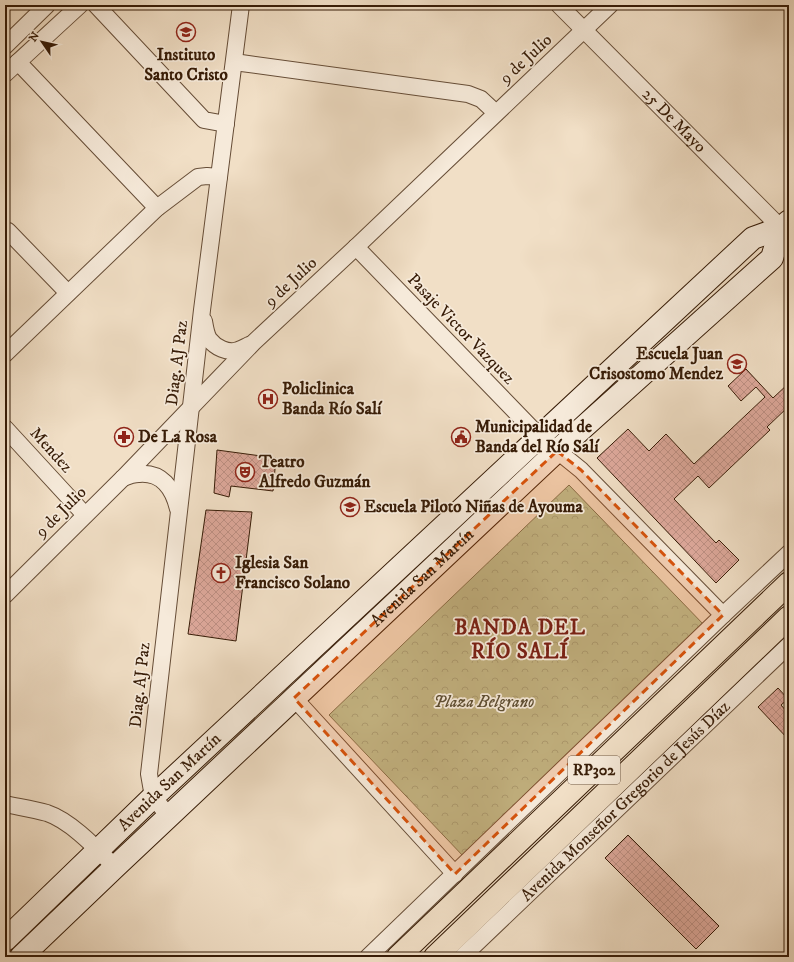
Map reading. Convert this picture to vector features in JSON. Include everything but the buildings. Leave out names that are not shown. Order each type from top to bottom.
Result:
[{"type":"main road","name":"RP302","points":[[398,957],[789,584]]},
{"type":"main road","name":"Avenida Monseñor Gregorio de Jesús Díaz","points":[[435,957],[789,617]]},
{"type":"street","points":[[5,46],[47,5]]},
{"type":"street","points":[[5,74],[80,5]]},
{"type":"street","points":[[96,5],[204,120],[226,124]]},
{"type":"street","name":"Diag. AJ Paz","points":[[153,797],[150,774],[179,513],[202,310],[241,5]]},
{"type":"street","name":"25 De Mayo","points":[[559,5],[786,228]]},
{"type":"street","name":"9 de Julio","points":[[5,595],[191,409],[252,343],[356,247],[610,5]]},
{"type":"street","points":[[18,62],[157,208]]},
{"type":"street","points":[[234,62],[468,94],[481,99],[496,113]]},
{"type":"street","points":[[5,354],[157,208],[198,177],[219,177]]},
{"type":"street","name":"Avenida San Martín","points":[[5,940],[153,797],[753,238],[786,228]]},
{"type":"street","name":"Avenida San Martín","points":[[21,957],[114,867],[557,452],[772,258],[786,228]]},
{"type":"street","points":[[5,233],[8,231],[68,293]]},
{"type":"street","name":"Pasaje Victor Vazquez","points":[[356,247],[539,436],[581,470],[723,615]]},
{"type":"street","points":[[202,310],[206,333],[210,340],[219,348],[228,351],[236,351],[252,343]]},
{"type":"street","name":"Mendez","points":[[5,428],[85,515]]},
{"type":"street","points":[[123,478],[138,474],[153,475],[164,481],[176,500],[179,513]]},
{"type":"street","points":[[368,957],[789,553]]},
{"type":"street","name":"Avenida Monseñor Gregorio de Jesús Díaz","points":[[462,957],[789,645]]},
{"type":"street","points":[[294,698],[455,874]]},
{"type":"street","points":[[153,797],[169,816]]},
{"type":"street","points":[[5,804],[48,814],[59,819],[98,849],[114,867]]},
{"type":"highlighted area","points":[[557,451],[581,470],[723,615],[455,874],[294,698]]},
{"type":"green space","name":"Plaza Belgrano","points":[[569,485],[705,626],[464,857],[329,715]]},
{"type":"place","name":"Instituto Santo Cristo","points":[[186,32]]},
{"type":"place","name":"Escuela Juan Crisostomo Mendez","points":[[737,364]]},
{"type":"place","name":"Policlinica Banda Río Salí","points":[[268,399]]},
{"type":"place","name":"De La Rosa","points":[[124,437]]},
{"type":"place","name":"Municipalidad de Banda del Río Salí","points":[[461,437]]},
{"type":"place","name":"Teatro Alfredo Guzmán","points":[[245,472]]},
{"type":"place","name":"Escuela Piloto Niñas de Ayouma","points":[[350,507]]},
{"type":"place","name":"Iglesia San Francisco Solano","points":[[221,573]]},
{"type":"district","name":"BANDA DEL RÍO SALÍ","points":[[520,640]]}]
